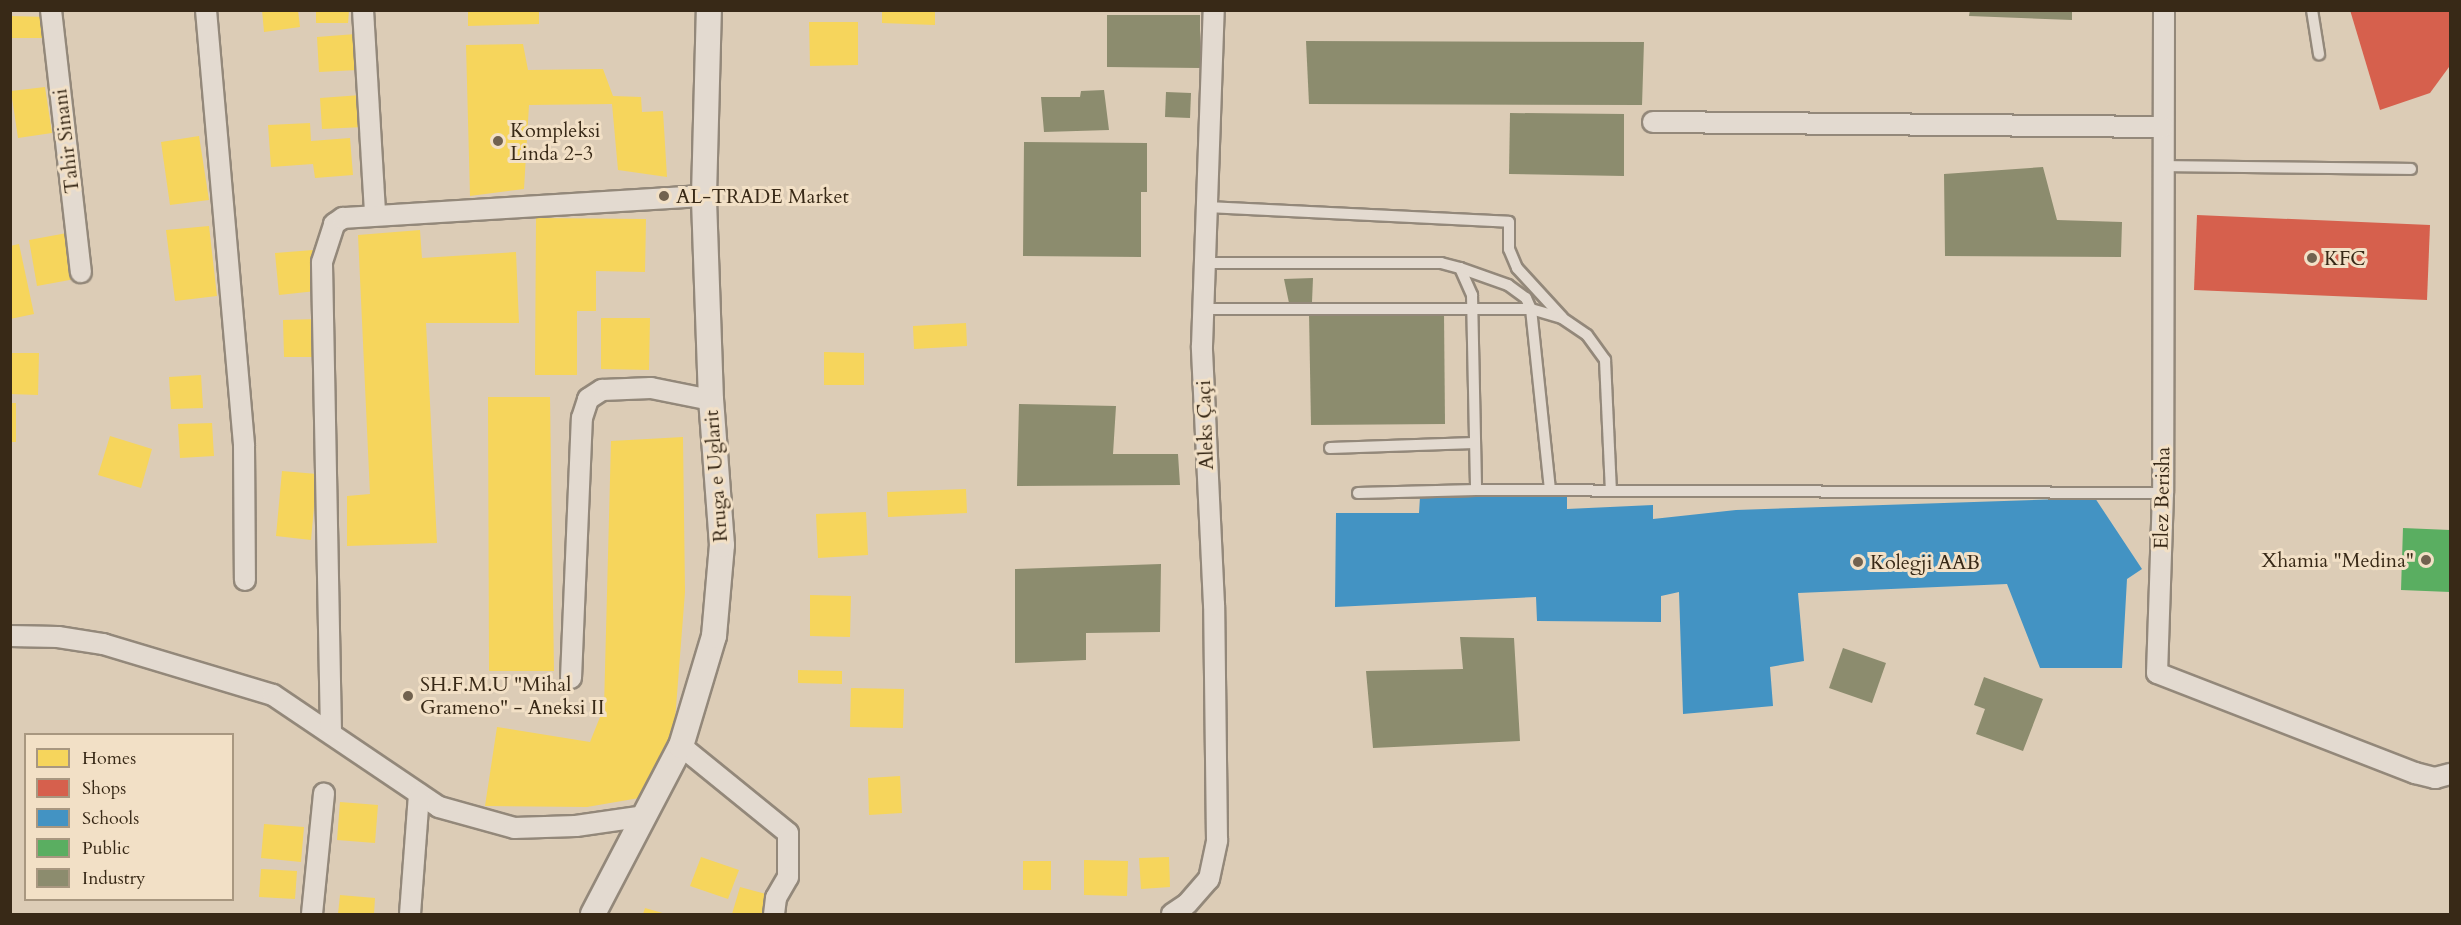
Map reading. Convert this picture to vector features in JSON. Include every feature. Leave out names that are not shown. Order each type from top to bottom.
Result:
[{"type":"street","name":"Tahir Sinani","points":[[51,10],[81,272]]},
{"type":"street","points":[[206,10],[244,446],[244,580]]},
{"type":"street","points":[[363,10],[375,215]]},
{"type":"street","name":"Rruga e Uglarit","points":[[593,915],[681,746],[715,625],[722,545],[711,400],[704,196],[709,10]]},
{"type":"street","name":"Aleks Çaçi","points":[[1172,915],[1209,879],[1217,840],[1214,605],[1204,436],[1203,309],[1214,10]]},
{"type":"street","name":"Elez Berisha","points":[[2164,10],[2163,493],[2157,673],[2415,773],[2435,778],[2451,774]]},
{"type":"street","points":[[1653,122],[2163,127]]},
{"type":"street","points":[[331,733],[322,262],[334,224],[343,218],[375,215],[704,196]]},
{"type":"street","points":[[571,678],[582,418],[588,399],[602,390],[651,388],[711,400]]},
{"type":"street","points":[[10,636],[58,636],[103,644],[273,695],[439,807],[514,828],[576,826],[645,816]]},
{"type":"street","points":[[681,746],[788,833],[788,877],[776,898],[774,915]]},
{"type":"street","points":[[312,915],[324,794]]},
{"type":"street","points":[[410,915],[419,794]]},
{"type":"lane","points":[[2312,10],[2319,54]]},
{"type":"lane","points":[[2163,166],[2411,169]]},
{"type":"lane","points":[[1207,207],[1509,222],[1509,249],[1517,268],[1562,318],[1587,335],[1605,360],[1611,490]]},
{"type":"lane","points":[[1205,263],[1441,263],[1508,285],[1526,298],[1531,309],[1550,490]]},
{"type":"lane","points":[[1460,268],[1472,295],[1469,308],[1476,490]]},
{"type":"lane","points":[[1203,309],[1531,309],[1562,318]]},
{"type":"lane","points":[[1330,447],[1474,443]]},
{"type":"lane","points":[[1358,494],[1476,490],[2163,493]]},
{"type":"building: Homes","points":[[262,10],[298,10],[300,27],[264,32]]},
{"type":"building: Homes","points":[[316,10],[349,10],[348,23],[316,23]]},
{"type":"building: Homes","points":[[468,10],[539,10],[539,24],[468,26]]},
{"type":"building: Homes","points":[[882,10],[935,10],[935,25],[882,23]]},
{"type":"building: Homes","points":[[10,16],[48,17],[48,38],[10,38]]},
{"type":"building: Homes","points":[[809,22],[858,22],[858,65],[810,66]]},
{"type":"building: Homes","points":[[356,34],[358,70],[319,72],[317,37]]},
{"type":"building: Homes","name":"Kompleksi Linda 2-3","points":[[523,44],[528,70],[603,69],[613,96],[641,97],[642,112],[663,111],[667,177],[618,170],[612,104],[529,105],[524,189],[470,196],[466,45]]},
{"type":"building: Homes","points":[[45,87],[52,133],[18,138],[11,91]]},
{"type":"building: Homes","points":[[361,95],[363,127],[322,129],[320,98]]},
{"type":"building: Homes","points":[[310,123],[311,141],[350,138],[353,175],[315,178],[313,164],[271,167],[268,125]]},
{"type":"building: Homes","points":[[199,136],[209,200],[170,205],[161,142]]},
{"type":"building: Homes","points":[[536,218],[646,219],[645,272],[596,271],[596,311],[577,311],[577,375],[535,375]]},
{"type":"building: Homes","points":[[209,226],[217,296],[175,301],[166,230]]},
{"type":"building: Homes","points":[[420,230],[422,258],[516,252],[519,323],[426,323],[437,543],[347,546],[347,496],[370,494],[358,235]]},
{"type":"building: Homes","points":[[67,233],[75,279],[37,286],[29,240]]},
{"type":"building: Homes","points":[[19,244],[34,314],[10,319],[10,246]]},
{"type":"building: Homes","points":[[313,250],[316,291],[279,295],[275,253]]},
{"type":"building: Homes","points":[[601,318],[650,318],[649,370],[601,369]]},
{"type":"building: Homes","points":[[319,319],[320,357],[284,357],[283,320]]},
{"type":"building: Homes","points":[[966,323],[967,346],[914,349],[913,326]]},
{"type":"building: Homes","points":[[824,352],[864,353],[864,385],[824,385]]},
{"type":"building: Homes","points":[[10,353],[39,353],[38,395],[10,394]]},
{"type":"building: Homes","points":[[201,375],[203,408],[171,409],[169,377]]},
{"type":"building: Homes","points":[[488,397],[550,397],[554,671],[489,671]]},
{"type":"building: Homes","points":[[10,403],[16,403],[16,442],[10,442]]},
{"type":"building: Homes","points":[[212,423],[214,456],[180,458],[178,424]]},
{"type":"building: Homes","points":[[110,436],[152,449],[141,488],[98,475]]},
{"type":"building: Homes","points":[[683,437],[685,592],[674,733],[645,797],[587,807],[485,806],[497,727],[590,742],[604,707],[611,441]]},
{"type":"building: Homes","points":[[282,471],[317,474],[311,540],[276,536]]},
{"type":"building: Homes","points":[[966,489],[967,513],[888,517],[887,492]]},
{"type":"building: Homes","points":[[866,512],[868,555],[818,558],[816,514]]},
{"type":"building: Homes","points":[[810,595],[851,596],[850,637],[810,636]]},
{"type":"building: Homes","points":[[798,670],[842,671],[842,684],[798,683]]},
{"type":"building: Homes","points":[[851,688],[904,689],[903,728],[850,727]]},
{"type":"building: Homes","points":[[900,776],[902,813],[869,815],[868,778]]},
{"type":"building: Homes","points":[[340,802],[378,805],[375,843],[337,840]]},
{"type":"building: Homes","points":[[264,824],[304,827],[301,862],[261,858]]},
{"type":"building: Homes","points":[[701,857],[739,870],[728,899],[690,886]]},
{"type":"building: Homes","points":[[1169,857],[1170,887],[1141,889],[1139,858]]},
{"type":"building: Homes","points":[[1084,860],[1128,861],[1127,896],[1084,895]]},
{"type":"building: Homes","points":[[1023,861],[1051,861],[1051,890],[1023,890]]},
{"type":"building: Homes","points":[[261,869],[297,871],[295,899],[259,897]]},
{"type":"building: Homes","points":[[740,887],[773,896],[768,914],[732,914]]},
{"type":"building: Homes","points":[[340,895],[375,898],[374,914],[338,914]]},
{"type":"building: Homes","points":[[645,908],[666,914],[643,914]]},
{"type":"building: Shops","points":[[2350,10],[2450,10],[2449,67],[2430,93],[2380,110]]},
{"type":"building: Shops","name":"KFC","points":[[2197,215],[2430,225],[2427,300],[2194,290]]},
{"type":"building: Schools","points":[[1567,495],[1567,509],[1653,505],[1653,519],[1736,510],[2095,498],[2142,569],[2127,579],[2122,668],[2040,668],[2007,584],[1798,593],[1804,661],[1770,667],[1773,706],[1683,714],[1679,592],[1661,596],[1661,622],[1537,621],[1536,597],[1335,607],[1336,513],[1419,513],[1420,497]]},
{"type":"building: Public","name":"Xhamia \"Medina\"","points":[[2403,528],[2450,530],[2450,592],[2401,590]]},
{"type":"building: Industry","points":[[1970,10],[2072,10],[2072,20],[1969,16]]},
{"type":"building: Industry","points":[[1107,15],[1200,15],[1200,68],[1107,67]]},
{"type":"building: Industry","points":[[1306,41],[1644,42],[1642,105],[1309,104]]},
{"type":"building: Industry","points":[[1104,90],[1109,130],[1044,132],[1041,97],[1080,97],[1081,91]]},
{"type":"building: Industry","points":[[1166,92],[1191,93],[1190,118],[1165,117]]},
{"type":"building: Industry","points":[[1510,113],[1624,114],[1624,176],[1509,174]]},
{"type":"building: Industry","points":[[1024,142],[1147,143],[1147,192],[1141,192],[1141,257],[1023,256]]},
{"type":"building: Industry","points":[[2043,167],[2057,220],[2122,222],[2121,257],[1945,256],[1944,174]]},
{"type":"building: Industry","points":[[1313,278],[1312,302],[1289,303],[1284,279]]},
{"type":"building: Industry","points":[[1309,313],[1444,313],[1445,424],[1311,425]]},
{"type":"building: Industry","points":[[1019,404],[1116,406],[1113,454],[1178,454],[1180,485],[1017,486]]},
{"type":"building: Industry","points":[[1161,564],[1160,632],[1086,633],[1086,660],[1015,663],[1015,569]]},
{"type":"building: Industry","points":[[1460,637],[1514,638],[1520,741],[1373,748],[1366,671],[1463,669]]},
{"type":"building: Industry","points":[[1843,648],[1886,663],[1872,703],[1829,688]]},
{"type":"building: Industry","points":[[1984,677],[2043,699],[2023,751],[1976,734],[1985,709],[1974,705]]},
{"type":"place","name":"Kompleksi Linda 2-3","points":[[498,141]]},
{"type":"place","name":"AL-TRADE Market","points":[[664,196]]},
{"type":"place","name":"KFC","points":[[2312,258]]},
{"type":"place","name":"Xhamia \"Medina\"","points":[[2426,560]]},
{"type":"place","name":"Kolegji AAB","points":[[1858,562]]},
{"type":"place","name":"SH.F.M.U \"Mihal Grameno\" - Aneksi II","points":[[408,696]]}]
